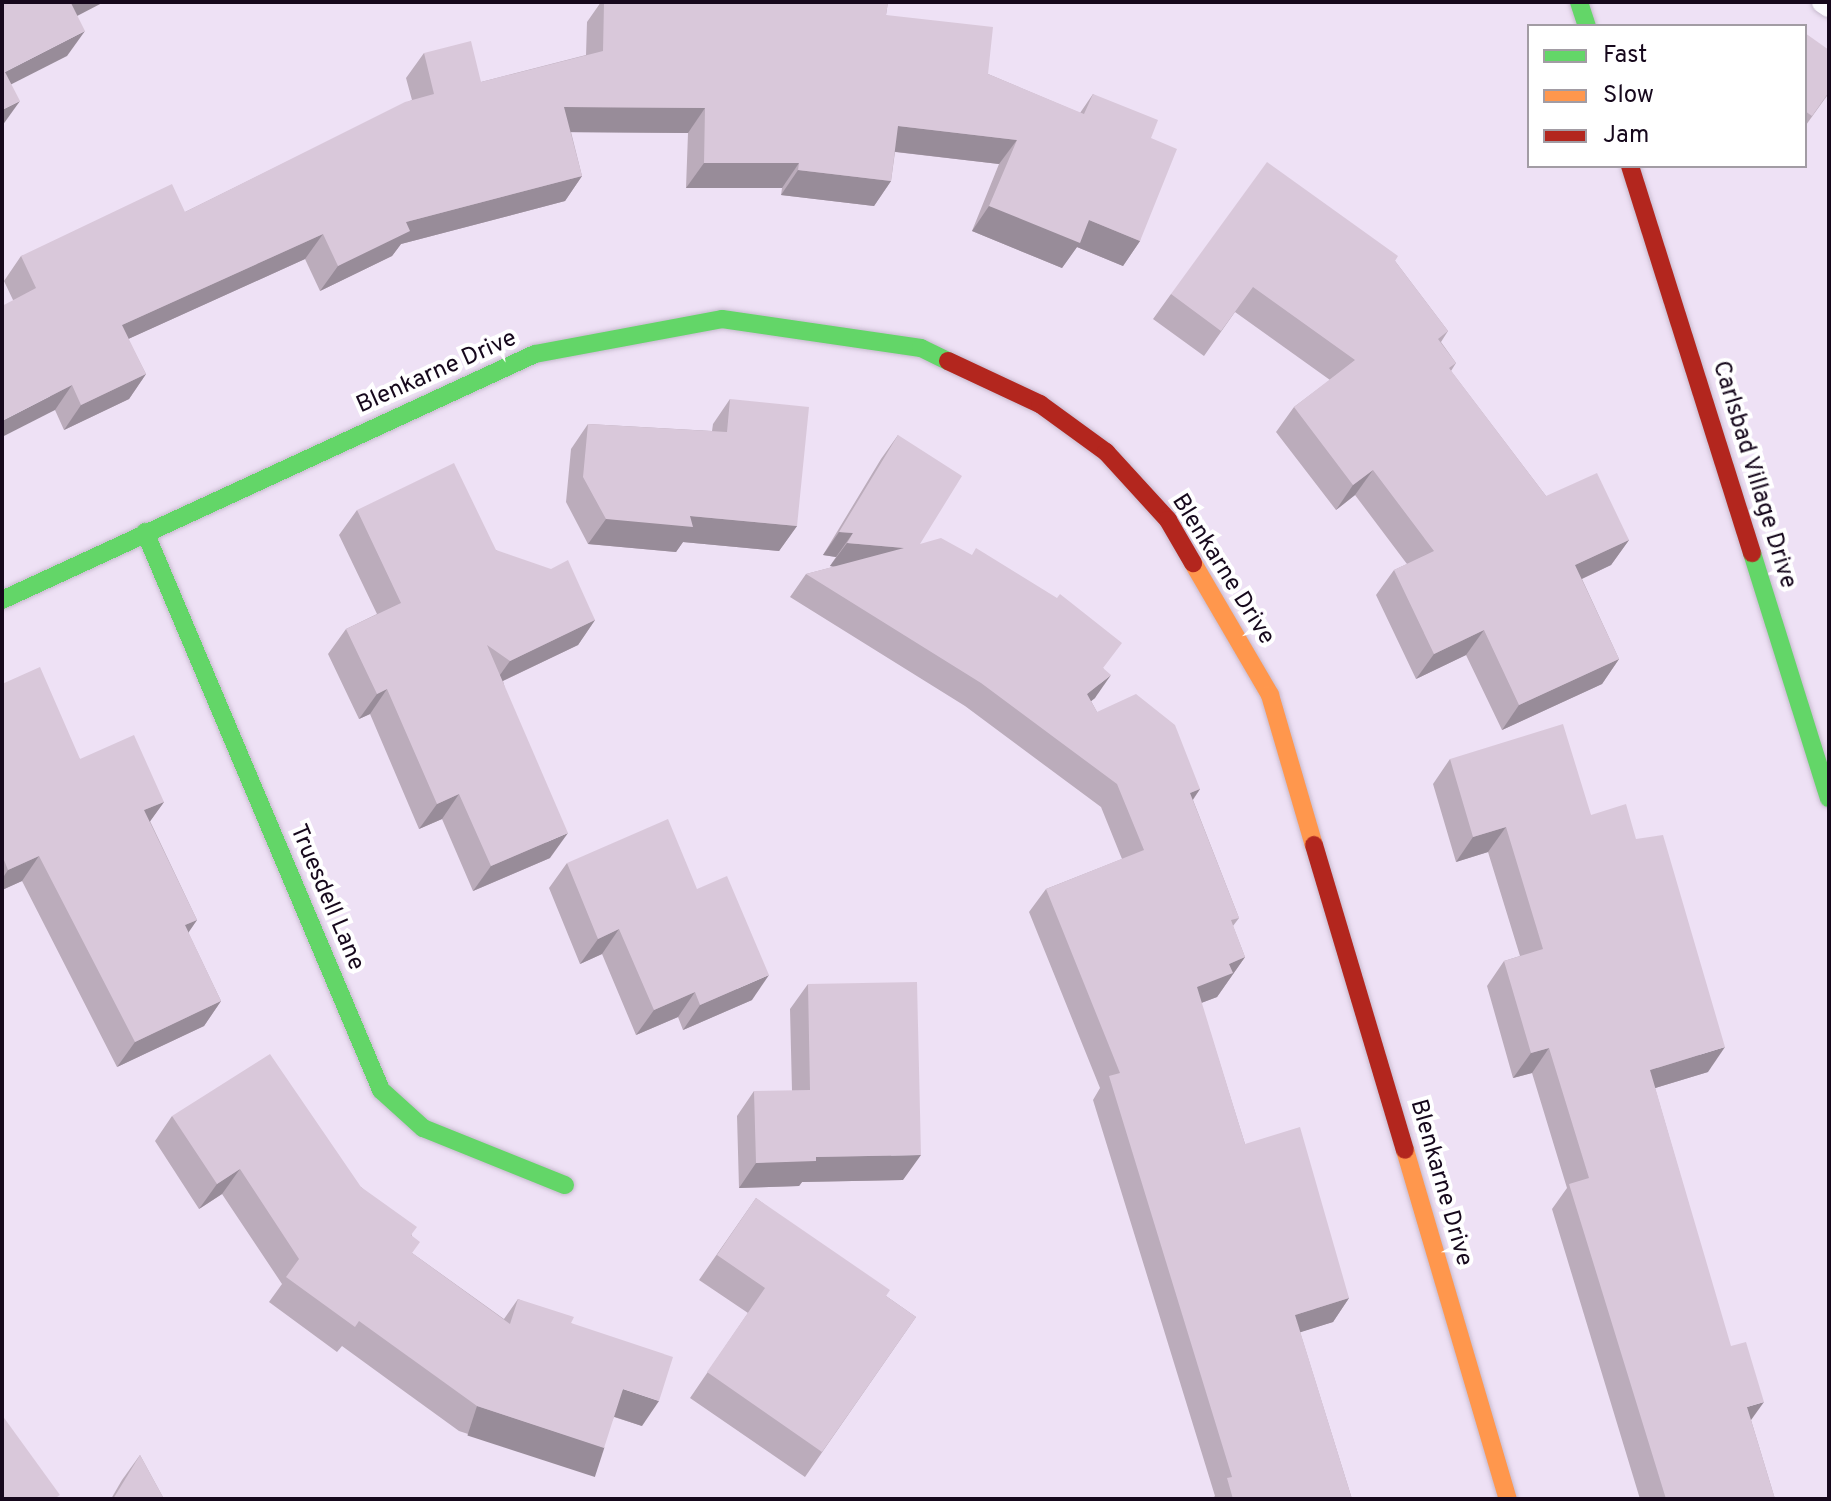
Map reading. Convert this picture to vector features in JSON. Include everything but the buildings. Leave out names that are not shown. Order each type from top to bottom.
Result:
[{"type":"street","points":[[1579,2],[1586,24]]},
{"type":"street","name":"Carlsbad Village Drive","points":[[1631,168],[1829,798]]},
{"type":"street","name":"Blenkarne Drive","points":[[2,600],[535,354],[722,319],[921,348],[1040,404],[1106,452],[1168,520],[1270,695],[1508,1499]]},
{"type":"street","name":"Truesdell Lane","points":[[145,532],[381,1090],[423,1128],[565,1185]]},
{"type":"lane","points":[[1823,2],[1829,6]]},
{"type":"traffic: fast","points":[[1579,2],[1586,24]]},
{"type":"traffic: fast","points":[[2,600],[535,354],[722,319],[921,348],[948,361]]},
{"type":"traffic: fast","points":[[145,532],[381,1090],[423,1128],[565,1185]]},
{"type":"traffic: fast","points":[[1752,553],[1829,798]]},
{"type":"traffic: slow","points":[[1193,563],[1270,695],[1314,845]]},
{"type":"traffic: slow","points":[[1405,1150],[1508,1499]]},
{"type":"traffic: jam","points":[[1631,168],[1752,553]]},
{"type":"traffic: jam","points":[[948,361],[1040,404],[1106,452],[1168,520],[1193,563]]},
{"type":"traffic: jam","points":[[1314,845],[1405,1150]]}]
